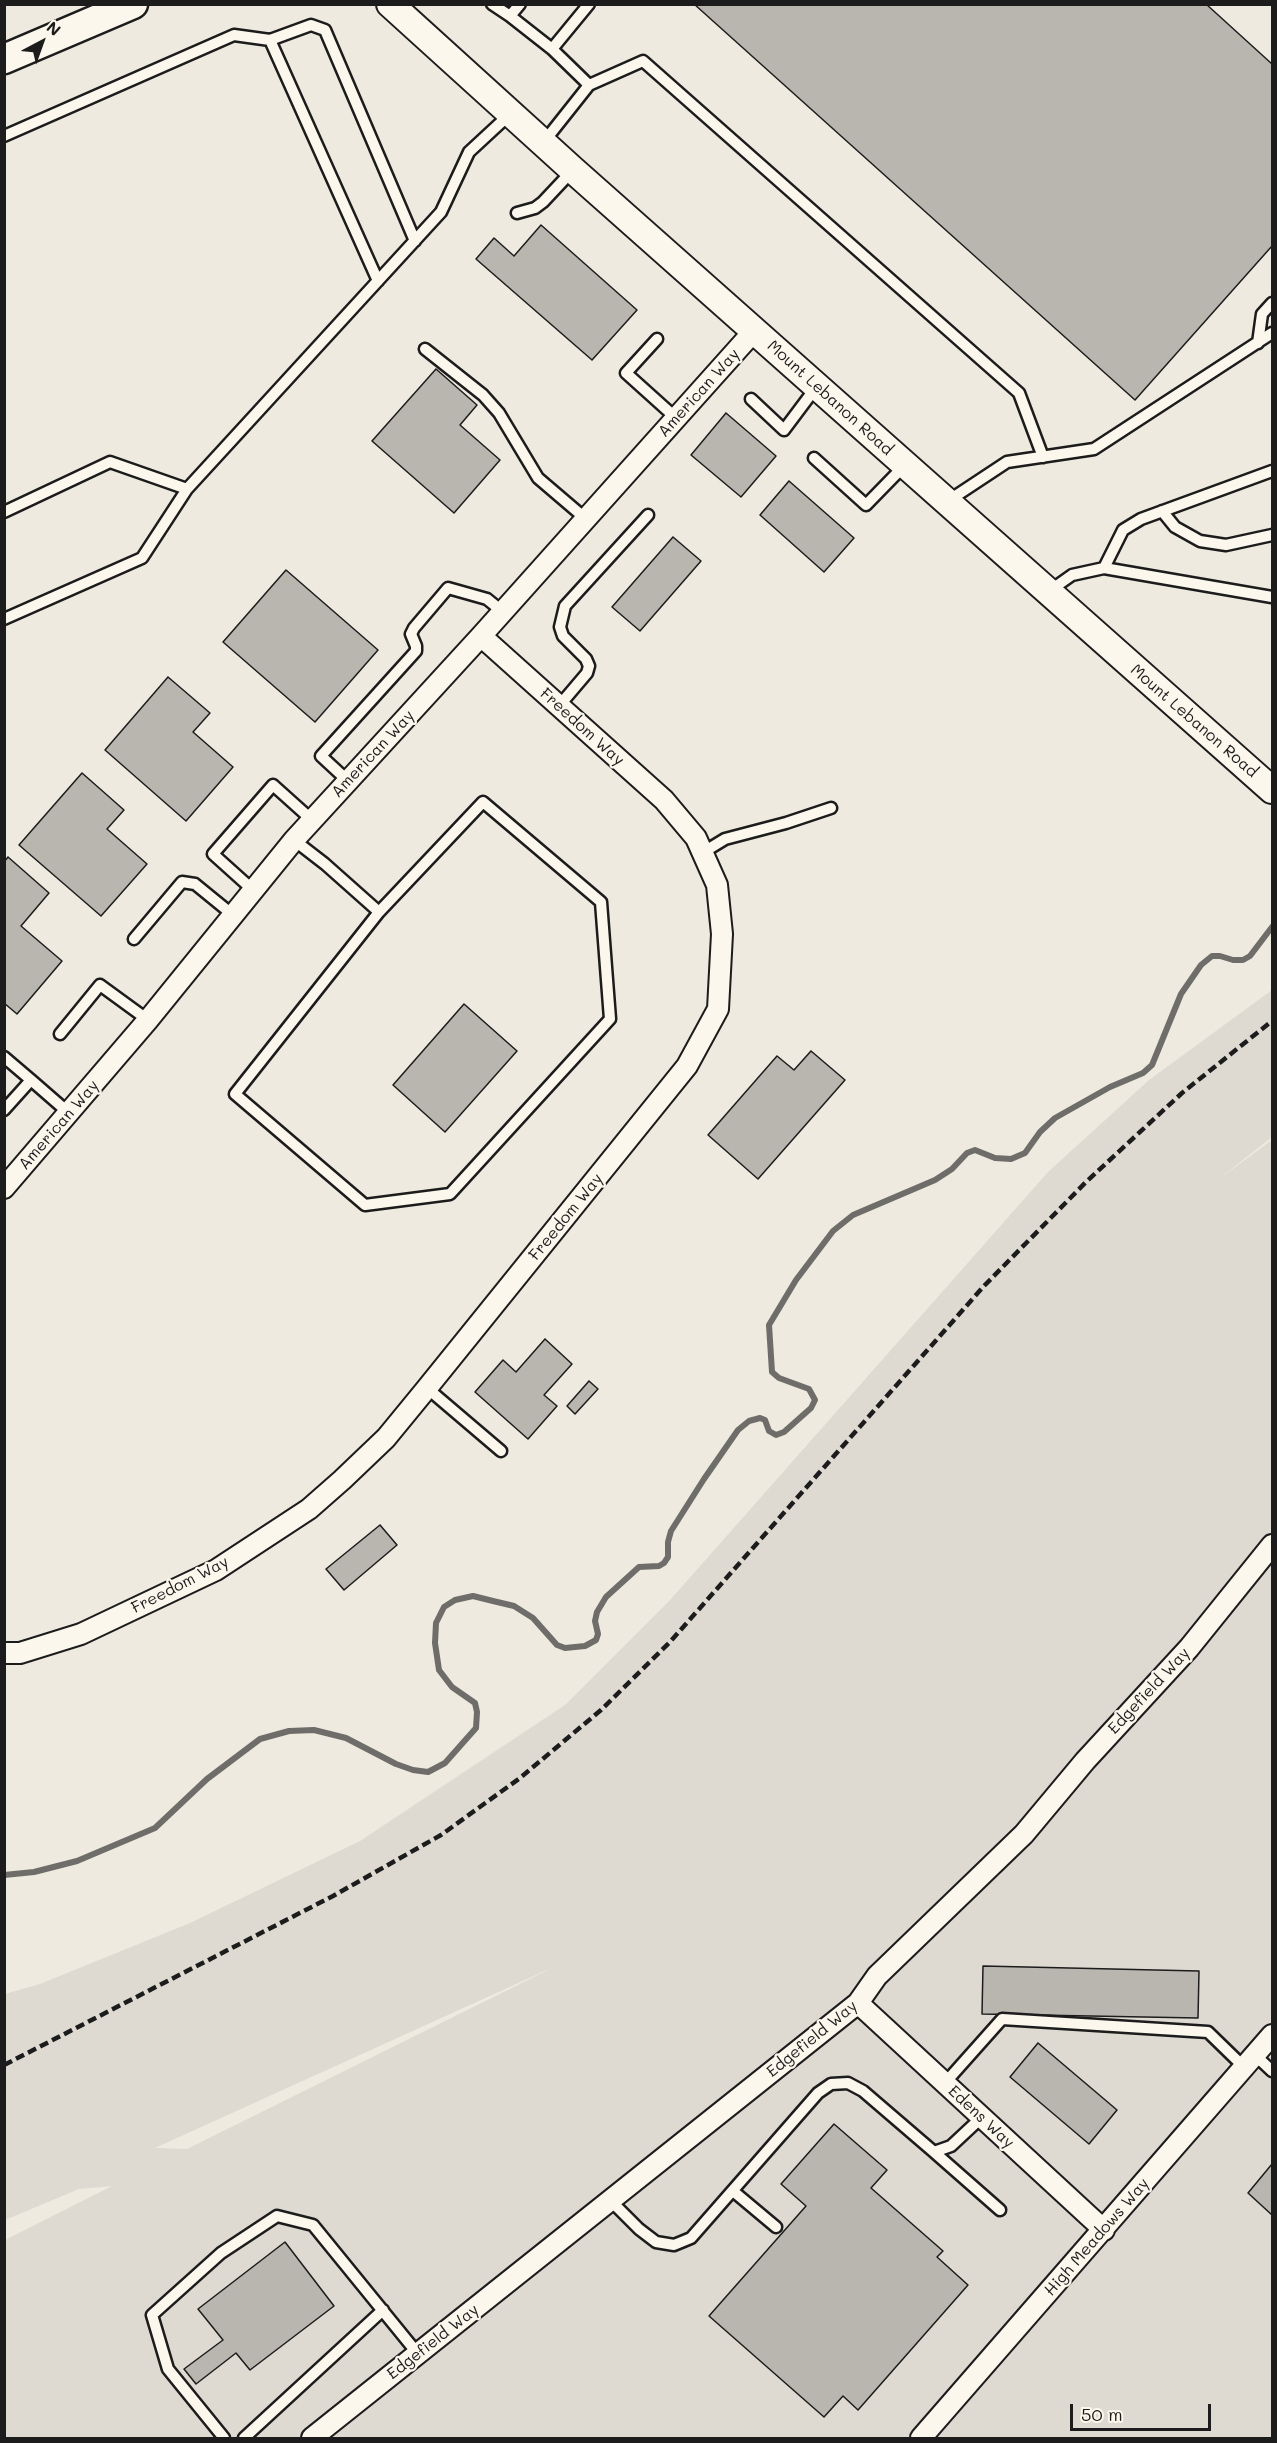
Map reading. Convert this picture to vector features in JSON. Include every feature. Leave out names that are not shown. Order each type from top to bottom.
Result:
[{"type":"main road","points":[[4,58],[133,4]]},
{"type":"street","name":"Mount Lebanon Road","points":[[390,4],[573,170],[1272,790]]},
{"type":"street","name":"American Way","points":[[4,1188],[70,1114],[294,840],[503,612],[754,331]]},
{"type":"street","name":"Freedom Way","points":[[4,1653],[20,1653],[81,1634],[216,1570],[309,1509],[386,1438],[427,1388],[687,1066],[718,1010],[722,934],[717,885],[696,838],[664,800],[481,636]]},
{"type":"street","name":"Edgefield Way","points":[[312,2439],[858,2003],[877,1976],[1024,1834],[1085,1761],[1189,1648],[1272,1545]]},
{"type":"street","name":"Edens Way","points":[[858,2003],[1104,2230]]},
{"type":"street","name":"High Meadows Way","points":[[921,2439],[1272,2035]]},
{"type":"lane","points":[[492,4],[552,49],[589,85]]},
{"type":"lane","points":[[510,16],[520,4]]},
{"type":"lane","points":[[552,49],[589,4]]},
{"type":"lane","points":[[4,136],[234,35],[270,40],[311,25],[325,30],[415,241]]},
{"type":"lane","points":[[270,40],[378,281]]},
{"type":"lane","points":[[543,143],[589,85],[643,61],[1019,393],[1043,457]]},
{"type":"lane","points":[[4,619],[142,558],[187,489],[441,213],[469,152],[510,113]]},
{"type":"lane","points":[[516,213],[535,208],[543,202],[573,170]]},
{"type":"lane","points":[[1258,342],[1262,314],[1272,303]]},
{"type":"lane","points":[[947,502],[1007,462],[1095,449],[1272,333]]},
{"type":"lane","points":[[657,339],[626,373],[676,418]]},
{"type":"lane","points":[[425,349],[483,394],[499,413],[538,478],[586,519]]},
{"type":"lane","points":[[751,399],[784,430],[817,386]]},
{"type":"lane","points":[[814,458],[866,505],[905,465]]},
{"type":"lane","points":[[4,512],[110,462],[187,489]]},
{"type":"lane","points":[[1104,568],[1123,530],[1141,519],[1272,471]]},
{"type":"lane","points":[[1162,511],[1175,527],[1200,541],[1226,545],[1272,535]]},
{"type":"lane","points":[[559,706],[587,673],[589,666],[586,659],[563,636],[560,627],[565,606],[648,515]]},
{"type":"lane","points":[[1048,592],[1072,575],[1104,568],[1272,597]]},
{"type":"lane","points":[[348,781],[321,756],[416,651],[411,634],[414,627],[448,588],[487,599],[503,612]]},
{"type":"lane","points":[[253,890],[213,854],[273,785],[312,820]]},
{"type":"lane","points":[[483,801],[601,902],[610,1018],[450,1194],[365,1205],[235,1094],[379,912],[483,801]]},
{"type":"lane","points":[[702,853],[724,839],[786,824],[831,808]]},
{"type":"lane","points":[[294,840],[379,912]]},
{"type":"lane","points":[[134,939],[182,882],[195,884],[233,915]]},
{"type":"lane","points":[[60,1034],[100,985],[148,1020]]},
{"type":"lane","points":[[4,1057],[70,1114]]},
{"type":"lane","points":[[4,1110],[31,1080]]},
{"type":"lane","points":[[427,1388],[501,1451]]},
{"type":"lane","points":[[945,2083],[1002,2019],[1208,2032],[1250,2062],[1272,2071]]},
{"type":"lane","points":[[611,2201],[639,2229],[656,2242],[674,2244],[691,2238],[818,2093],[831,2084],[848,2083],[863,2091],[1000,2211]]},
{"type":"lane","points":[[934,2152],[951,2146],[982,2117]]},
{"type":"lane","points":[[733,2191],[776,2227]]},
{"type":"lane","points":[[224,2439],[168,2369],[152,2314],[221,2253],[276,2216],[313,2225],[418,2354]]},
{"type":"lane","points":[[244,2439],[383,2310]]},
{"type":"shaded area","points":[[1272,990],[1272,1137],[1219,1179],[1272,1140],[1272,2438],[5,2438],[5,2240],[112,2186],[79,2189],[5,2220],[5,1994],[40,1984],[190,1923],[360,1841],[565,1705],[671,1599],[1048,1172],[1149,1080]],"holes":[[[548,1970],[187,2149],[155,2148]]]},
{"type":"building","points":[[694,4],[1206,4],[1272,64],[1272,246],[1135,400]]},
{"type":"building","points":[[541,225],[637,310],[592,360],[476,259],[494,238],[514,256]]},
{"type":"building","points":[[436,369],[477,405],[460,425],[500,460],[454,513],[372,441]]},
{"type":"building","points":[[726,413],[776,456],[741,497],[691,455]]},
{"type":"building","points":[[789,481],[854,538],[824,572],[760,515]]},
{"type":"building","points":[[673,537],[701,561],[640,631],[612,607]]},
{"type":"building","points":[[286,570],[378,650],[315,722],[223,642]]},
{"type":"building","points":[[168,677],[210,713],[193,732],[233,767],[186,821],[105,750]]},
{"type":"building","points":[[82,773],[124,810],[107,829],[147,864],[101,916],[19,845]]},
{"type":"building","points":[[8,857],[49,893],[21,926],[62,961],[17,1014],[4,1003],[4,862]]},
{"type":"building","points":[[464,1004],[517,1051],[445,1132],[393,1085]]},
{"type":"building","points":[[811,1051],[845,1080],[758,1179],[708,1135],[777,1056],[794,1070]]},
{"type":"building","points":[[545,1339],[572,1364],[544,1395],[557,1406],[528,1439],[475,1392],[503,1360],[516,1372]]},
{"type":"building","points":[[589,1381],[598,1389],[575,1414],[567,1406]]},
{"type":"building","points":[[380,1525],[397,1545],[344,1590],[326,1569]]},
{"type":"building","points":[[983,1966],[1199,1971],[1198,2018],[982,2014]]},
{"type":"building","points":[[1038,2043],[1117,2110],[1089,2144],[1010,2077]]},
{"type":"building","points":[[834,2124],[887,2170],[871,2188],[943,2251],[937,2257],[968,2285],[858,2410],[843,2396],[824,2417],[709,2316],[806,2206],[781,2184]]},
{"type":"building","points":[[1272,2164],[1272,2215],[1248,2193]]},
{"type":"building","points":[[285,2242],[334,2306],[250,2370],[236,2353],[196,2384],[184,2369],[223,2340],[198,2309]]},
{"type":"waterway","points":[[4,1875],[34,1872],[77,1861],[155,1828],[207,1779],[260,1739],[289,1731],[314,1730],[346,1738],[396,1764],[413,1770],[428,1772],[445,1763],[476,1728],[477,1712],[475,1703],[452,1687],[439,1670],[435,1643],[436,1623],[444,1607],[455,1600],[473,1596],[514,1606],[533,1618],[557,1645],[565,1648],[585,1646],[596,1640],[597,1612],[606,1597],[639,1567],[659,1566],[664,1563],[668,1557],[671,1531],[738,1430],[749,1421],[760,1418],[765,1420],[769,1431],[776,1435],[784,1432],[811,1408],[815,1400],[809,1389],[779,1378],[772,1372],[769,1325],[796,1280],[833,1231],[853,1215],[935,1180],[952,1169],[967,1153],[975,1150],[995,1158],[1011,1159],[1025,1153],[1040,1132],[1055,1118],[1110,1087],[1143,1073],[1152,1065],[1181,994],[1201,965],[1212,956],[1243,960],[1250,956],[1272,927]]},
{"type":"railway","points":[[4,2065],[333,1896],[441,1835],[520,1778],[601,1710],[670,1642],[984,1286],[1086,1182],[1182,1093],[1272,1021]]}]
